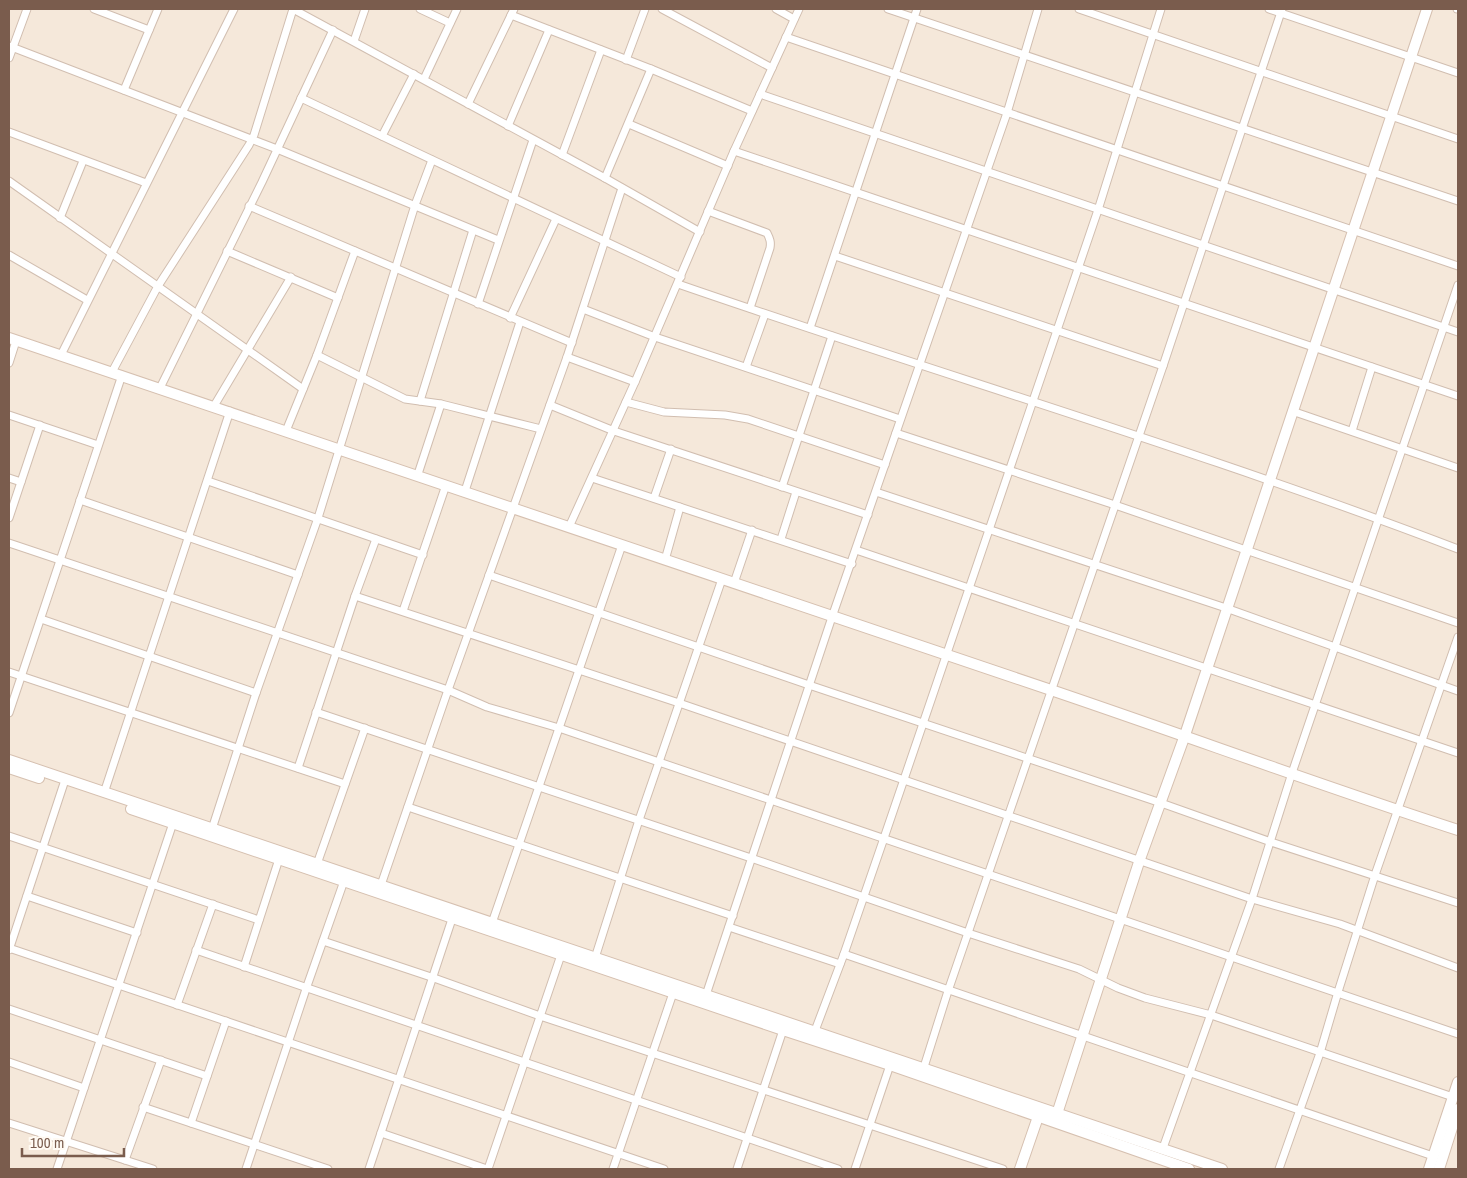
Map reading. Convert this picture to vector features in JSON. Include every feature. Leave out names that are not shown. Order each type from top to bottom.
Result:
[{"type":"street","points":[[9,58],[11,47],[27,9]]},
{"type":"street","points":[[94,9],[149,30]]},
{"type":"street","points":[[124,90],[158,9]]},
{"type":"street","points":[[61,355],[234,9]]},
{"type":"street","points":[[9,713],[98,444],[117,373],[158,286],[252,140],[293,9],[302,11],[332,30],[605,178],[700,232]]},
{"type":"street","points":[[354,41],[365,9]]},
{"type":"street","points":[[420,9],[450,23]]},
{"type":"street","points":[[424,79],[457,9]]},
{"type":"street","points":[[626,60],[645,9]]},
{"type":"street","points":[[662,9],[772,68]]},
{"type":"street","points":[[776,9],[794,19]]},
{"type":"street","points":[[570,527],[680,280],[734,151],[799,9]]},
{"type":"street","points":[[888,9],[1458,201]]},
{"type":"street","points":[[810,328],[917,9]]},
{"type":"street","points":[[706,995],[832,617],[852,564],[900,419],[1007,113],[1038,9]]},
{"type":"street","points":[[1079,9],[1458,139]]},
{"type":"street","points":[[813,1036],[864,897],[922,723],[970,588],[988,529],[1079,267],[1136,93],[1161,9]]},
{"type":"street","points":[[1269,9],[1282,11],[1458,73]]},
{"type":"street","points":[[1056,1117],[1140,860],[1208,667],[1226,608],[1374,172],[1427,9]]},
{"type":"street","points":[[924,1068],[948,991],[990,874],[1008,816],[1204,246],[1282,11]]},
{"type":"street","points":[[468,104],[512,12],[549,30],[651,69],[752,111]]},
{"type":"street","points":[[160,388],[228,251],[332,30]]},
{"type":"street","points":[[508,126],[549,30]]},
{"type":"street","points":[[786,37],[895,76],[1458,266]]},
{"type":"street","points":[[11,47],[277,149],[498,240]]},
{"type":"street","points":[[562,155],[601,50]]},
{"type":"street","points":[[605,178],[651,69]]},
{"type":"street","points":[[382,136],[414,74]]},
{"type":"street","points":[[760,94],[1458,332]]},
{"type":"street","points":[[301,98],[680,280],[765,314],[1269,481],[1458,549]]},
{"type":"street","points":[[629,124],[728,166]]},
{"type":"street","points":[[9,132],[82,161],[146,183]]},
{"type":"street","points":[[478,304],[533,140]]},
{"type":"street","points":[[734,151],[1458,396]]},
{"type":"street","points":[[212,829],[256,693],[318,518],[415,205],[432,160]]},
{"type":"street","points":[[60,218],[82,161]]},
{"type":"street","points":[[9,181],[303,389]]},
{"type":"street","points":[[381,885],[448,690],[572,343],[622,188]]},
{"type":"street","points":[[249,206],[572,343]]},
{"type":"street","points":[[708,211],[767,233],[769,237],[771,242],[770,248],[750,308]]},
{"type":"street","points":[[510,318],[556,219]]},
{"type":"street","points":[[420,401],[473,230]]},
{"type":"street","points":[[228,251],[338,298]]},
{"type":"street","points":[[286,431],[317,356],[356,251]]},
{"type":"street","points":[[9,255],[87,300]]},
{"type":"street","points":[[835,256],[1163,366]]},
{"type":"street","points":[[214,406],[291,277]]},
{"type":"street","points":[[1163,1148],[1252,899],[1292,773],[1458,285]]},
{"type":"street","points":[[583,309],[655,337],[900,419]]},
{"type":"street","points":[[746,367],[765,314]]},
{"type":"street","points":[[465,491],[520,322]]},
{"type":"street","points":[[782,487],[832,336]]},
{"type":"street","points":[[9,363],[12,339],[418,474],[1458,830]]},
{"type":"street","points":[[317,356],[395,395],[489,415],[542,429]]},
{"type":"street","points":[[567,357],[635,382]]},
{"type":"street","points":[[1352,431],[1372,367]]},
{"type":"street","points":[[626,402],[664,412],[736,416],[885,465]]},
{"type":"street","points":[[418,474],[441,404]]},
{"type":"street","points":[[550,405],[614,431],[868,515]]},
{"type":"street","points":[[104,792],[230,411]]},
{"type":"street","points":[[1292,411],[1458,468]]},
{"type":"street","points":[[9,415],[98,444]]},
{"type":"street","points":[[9,518],[40,425]]},
{"type":"street","points":[[896,433],[1115,505],[1354,589],[1458,623]]},
{"type":"street","points":[[654,498],[671,450]]},
{"type":"street","points":[[9,478],[20,482]]},
{"type":"street","points":[[592,478],[852,564]]},
{"type":"street","points":[[208,480],[423,555]]},
{"type":"street","points":[[403,612],[446,484]]},
{"type":"street","points":[[781,539],[796,492]]},
{"type":"street","points":[[876,492],[1094,566],[1226,608],[1458,691]]},
{"type":"street","points":[[80,500],[298,575]]},
{"type":"street","points":[[665,560],[680,507]]},
{"type":"street","points":[[734,582],[752,530]]},
{"type":"street","points":[[298,768],[355,596],[376,539]]},
{"type":"street","points":[[9,543],[448,690],[487,706],[771,799],[1458,1034]]},
{"type":"street","points":[[492,923],[622,545]]},
{"type":"street","points":[[856,550],[1208,667],[1458,753]]},
{"type":"street","points":[[489,575],[1028,760],[1161,803],[1270,842],[1458,903]]},
{"type":"street","points":[[595,958],[639,820],[700,648],[722,579]]},
{"type":"street","points":[[355,596],[679,703],[1252,899],[1357,931],[1458,968]]},
{"type":"street","points":[[40,619],[256,693]]},
{"type":"street","points":[[1279,1169],[1320,1053],[1375,875],[1458,637]]},
{"type":"street","points":[[9,672],[345,784]]},
{"type":"street","points":[[316,712],[968,933],[1080,969],[1145,998],[1211,1016],[1453,1096]]},
{"type":"street","points":[[318,864],[365,728]]},
{"type":"street","points":[[9,760],[64,783],[278,859],[454,914],[492,923],[706,995],[783,1030],[813,1036],[924,1068],[1039,1112]]},
{"type":"street","points":[[9,768],[104,792],[381,885],[561,955],[673,993],[749,1014],[890,1065],[1039,1112],[1163,1148],[1222,1169]]},
{"type":"street","points":[[64,783],[9,949],[226,1020],[664,1169]]},
{"type":"street","points":[[408,806],[733,916]]},
{"type":"street","points":[[57,1169],[173,823]]},
{"type":"street","points":[[9,836],[259,920]]},
{"type":"street","points":[[244,967],[278,859]]},
{"type":"street","points":[[246,1169],[344,881]]},
{"type":"street","points":[[27,896],[137,933]]},
{"type":"street","points":[[177,1005],[212,904]]},
{"type":"street","points":[[369,1169],[454,914]]},
{"type":"street","points":[[729,927],[840,964]]},
{"type":"street","points":[[323,941],[653,1054],[1002,1169]]},
{"type":"street","points":[[196,950],[838,1169]]},
{"type":"street","points":[[844,954],[948,991],[1083,1035],[1300,1112],[1434,1156]]},
{"type":"street","points":[[381,1134],[488,1169],[561,955]]},
{"type":"street","points":[[613,1169],[673,993]]},
{"type":"street","points":[[9,1009],[207,1076]]},
{"type":"street","points":[[191,1123],[226,1020]]},
{"type":"street","points":[[737,1169],[783,1030]]},
{"type":"street","points":[[125,1160],[160,1060]]},
{"type":"street","points":[[9,1062],[84,1088]]},
{"type":"street","points":[[855,1169],[890,1065]]},
{"type":"street","points":[[1429,1169],[1458,1082]]},
{"type":"street","points":[[144,1107],[328,1169]]},
{"type":"street","points":[[1439,1169],[1458,1110]]},
{"type":"street","points":[[1020,1169],[1039,1112]]},
{"type":"street","points":[[1056,1117],[1169,1166],[1189,1169]]},
{"type":"street","points":[[9,1123],[153,1169]]},
{"type":"shaded area","points":[[9,9],[1458,9],[1458,1169],[9,1169]]}]
